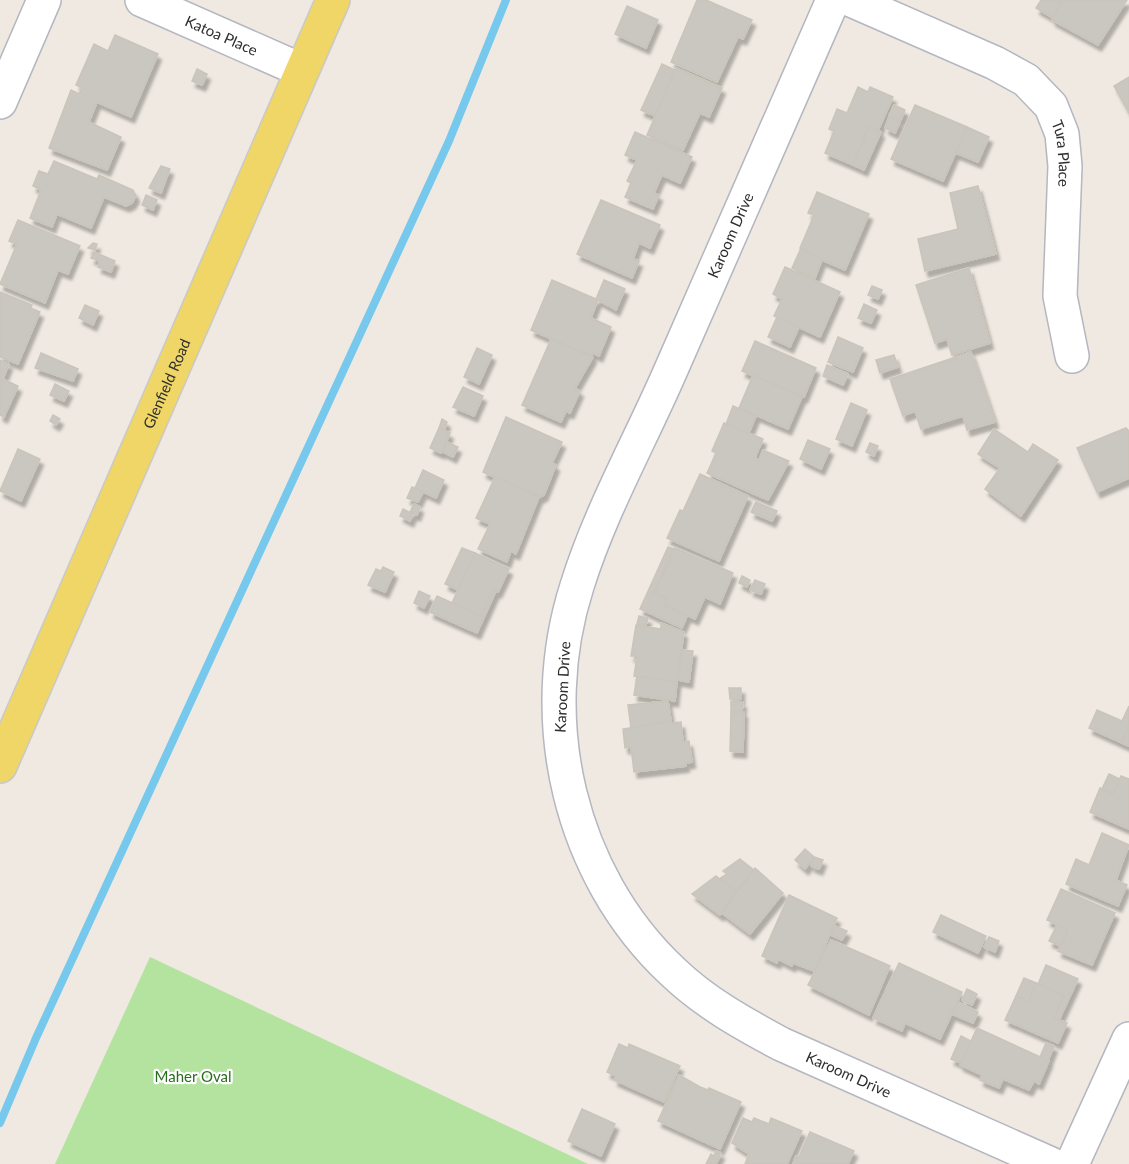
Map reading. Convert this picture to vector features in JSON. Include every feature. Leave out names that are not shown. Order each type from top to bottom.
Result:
[{"type":"main road","name":"Glenfield Road","points":[[0,766],[333,0]]},
{"type":"street","points":[[0,102],[44,0]]},
{"type":"street","name":"Katoa Place","points":[[142,0],[301,70]]},
{"type":"street","name":"Karoom Drive","points":[[833,0],[662,392],[589,549],[565,630],[558,720],[563,769],[574,812],[595,864],[617,906],[671,971],[701,997],[781,1044],[1051,1164]]},
{"type":"street","name":"Tura Place","points":[[851,0],[995,63],[1026,80],[1051,106],[1062,134],[1065,166],[1060,296],[1071,356]]},
{"type":"street","points":[[1072,1164],[1129,1039]]},
{"type":"green space","name":"Maher Oval","points":[[150,957],[588,1164],[55,1164]]},
{"type":"building","points":[[697,0],[706,0],[752,20],[743,39],[738,37],[717,82],[671,62]]},
{"type":"building","points":[[1041,0],[1062,0],[1053,18],[1036,8]]},
{"type":"building","points":[[1062,0],[1127,0],[1098,45],[1052,20]]},
{"type":"building","points":[[627,6],[658,20],[646,48],[615,34]]},
{"type":"building","points":[[115,35],[158,54],[131,117],[97,102],[89,122],[121,137],[107,170],[49,148],[71,90],[79,94],[82,88],[76,85],[94,44],[108,51]]},
{"type":"building","points":[[662,64],[675,70],[655,116],[641,110]]},
{"type":"building","points":[[676,68],[722,88],[709,117],[700,113],[683,150],[647,135]]},
{"type":"building","points":[[197,69],[207,74],[202,85],[192,81]]},
{"type":"building","points":[[1129,77],[1129,111],[1128,111],[1114,86]]},
{"type":"building","points":[[858,87],[868,92],[870,87],[893,97],[878,131],[869,127],[853,165],[825,153],[834,131],[829,129],[837,109],[847,113]]},
{"type":"building","points":[[894,105],[905,110],[901,120],[889,116]]},
{"type":"building","points":[[915,105],[967,127],[943,181],[891,159]]},
{"type":"building","points":[[889,117],[900,122],[895,133],[885,128]]},
{"type":"building","points":[[869,127],[881,132],[864,170],[853,165]]},
{"type":"building","points":[[967,127],[989,137],[978,162],[956,153]]},
{"type":"building","points":[[635,132],[692,157],[680,183],[662,175],[654,193],[659,195],[653,209],[625,197],[631,183],[627,181],[637,160],[625,155]]},
{"type":"building","points":[[54,161],[97,179],[99,175],[133,190],[136,196],[132,203],[126,206],[104,197],[91,228],[57,214],[52,227],[30,218],[41,190],[33,186],[39,171],[48,174]]},
{"type":"building","points":[[161,166],[170,169],[161,193],[149,188]]},
{"type":"building","points":[[978,186],[996,254],[925,271],[918,239],[958,229],[950,193]]},
{"type":"building","points":[[817,192],[869,214],[845,270],[806,253],[807,250],[800,248],[814,215],[808,213]]},
{"type":"building","points":[[146,195],[157,200],[153,210],[142,205]]},
{"type":"building","points":[[601,200],[660,225],[650,248],[639,243],[633,259],[639,261],[632,278],[577,254]]},
{"type":"building","points":[[18,220],[80,246],[68,274],[58,270],[45,303],[0,284],[17,244],[9,241]]},
{"type":"building","points":[[93,243],[97,244],[95,250],[88,248]]},
{"type":"building","points":[[801,248],[822,260],[815,278],[792,268]]},
{"type":"building","points":[[94,252],[115,261],[111,272],[98,267],[100,261],[91,258]]},
{"type":"building","points":[[785,267],[840,292],[820,337],[774,316],[782,299],[773,294]]},
{"type":"building","points":[[969,268],[990,343],[952,355],[947,339],[935,343],[916,285]]},
{"type":"building","points":[[552,280],[598,300],[591,318],[611,327],[599,356],[593,353],[591,356],[531,330]]},
{"type":"building","points":[[604,280],[625,289],[616,310],[596,299]]},
{"type":"building","points":[[872,286],[882,290],[878,299],[868,295]]},
{"type":"building","points":[[0,292],[32,305],[30,308],[40,312],[18,364],[0,357]]},
{"type":"building","points":[[864,304],[877,310],[871,323],[858,318]]},
{"type":"building","points":[[85,305],[99,311],[93,325],[79,318]]},
{"type":"building","points":[[777,317],[799,327],[790,347],[768,337]]},
{"type":"building","points":[[838,337],[863,348],[853,372],[828,362]]},
{"type":"building","points":[[551,339],[593,357],[575,388],[580,391],[570,413],[566,411],[561,422],[522,405]]},
{"type":"building","points":[[755,341],[816,368],[804,397],[742,371]]},
{"type":"building","points":[[477,348],[492,355],[479,384],[464,377]]},
{"type":"building","points":[[971,352],[995,422],[967,430],[963,416],[921,429],[915,411],[903,416],[890,379]]},
{"type":"building","points":[[41,353],[78,369],[73,381],[35,368]]},
{"type":"building","points":[[894,355],[898,367],[880,373],[876,360]]},
{"type":"building","points":[[0,360],[9,364],[3,379],[18,386],[4,417],[0,415]]},
{"type":"building","points":[[827,365],[848,374],[843,385],[823,376]]},
{"type":"building","points":[[753,375],[802,397],[788,429],[739,408]]},
{"type":"building","points":[[55,384],[69,391],[64,401],[50,395]]},
{"type":"building","points":[[463,387],[483,396],[474,416],[453,407]]},
{"type":"building","points":[[851,403],[867,410],[852,446],[836,439]]},
{"type":"building","points":[[733,406],[756,416],[749,433],[726,424]]},
{"type":"building","points":[[53,415],[60,419],[56,425],[50,421]]},
{"type":"building","points":[[506,417],[562,442],[552,463],[556,465],[544,495],[540,497],[483,472]]},
{"type":"building","points":[[442,419],[447,422],[444,430],[439,428]]},
{"type":"building","points":[[724,423],[763,439],[755,458],[759,460],[763,450],[789,461],[768,500],[707,473],[716,453],[712,451]]},
{"type":"building","points":[[439,428],[450,433],[441,453],[430,448]]},
{"type":"building","points":[[1126,428],[1129,431],[1129,478],[1097,492],[1077,448]]},
{"type":"building","points":[[994,429],[1028,452],[1033,444],[1058,460],[1021,516],[985,489],[1000,468],[978,454]]},
{"type":"building","points":[[808,440],[830,449],[821,469],[800,459]]},
{"type":"building","points":[[447,442],[458,447],[453,457],[443,452]]},
{"type":"building","points":[[870,443],[878,446],[874,456],[866,452]]},
{"type":"building","points":[[18,449],[40,459],[21,501],[0,491]]},
{"type":"building","points":[[423,470],[444,480],[436,498],[415,488]]},
{"type":"building","points":[[700,474],[748,496],[719,561],[667,538],[680,510],[683,511]]},
{"type":"building","points":[[495,477],[539,497],[516,554],[511,551],[507,562],[478,549],[490,524],[476,518]]},
{"type":"building","points":[[412,487],[423,492],[418,502],[407,498]]},
{"type":"building","points":[[756,502],[777,511],[772,521],[751,512]]},
{"type":"building","points":[[414,504],[420,507],[417,515],[410,512]]},
{"type":"building","points":[[403,509],[413,514],[410,521],[400,516]]},
{"type":"building","points":[[668,547],[674,549],[654,593],[667,598],[664,605],[687,616],[682,628],[640,609]]},
{"type":"building","points":[[462,548],[475,553],[458,590],[445,584]]},
{"type":"building","points":[[675,548],[733,573],[720,604],[705,597],[695,619],[664,605],[667,598],[654,593]]},
{"type":"building","points":[[475,553],[509,569],[498,592],[493,590],[481,616],[452,603]]},
{"type":"building","points":[[383,567],[394,572],[385,592],[368,585],[376,569],[381,571]]},
{"type":"building","points":[[742,576],[750,580],[747,587],[739,583]]},
{"type":"building","points":[[755,580],[765,584],[761,594],[750,590]]},
{"type":"building","points":[[493,590],[496,591],[477,633],[430,612],[437,596],[481,616]]},
{"type":"building","points":[[419,591],[430,596],[424,608],[414,603]]},
{"type":"building","points":[[639,616],[648,618],[646,625],[637,624]]},
{"type":"building","points":[[661,623],[684,632],[677,682],[634,676],[637,656],[631,656],[636,625],[661,629]]},
{"type":"building","points":[[682,650],[693,651],[689,682],[678,680]]},
{"type":"building","points":[[637,676],[677,682],[675,701],[634,695]]},
{"type":"building","points":[[729,688],[741,688],[741,699],[730,699]]},
{"type":"building","points":[[668,701],[671,721],[631,728],[628,705]]},
{"type":"building","points":[[731,701],[743,702],[742,712],[731,712]]},
{"type":"building","points":[[1129,706],[1129,726],[1122,743],[1089,728],[1097,710],[1122,721]]},
{"type":"building","points":[[731,712],[744,712],[743,752],[730,751]]},
{"type":"building","points":[[671,721],[671,723],[681,722],[683,742],[689,741],[692,762],[685,763],[686,766],[634,772],[631,747],[625,748],[623,729]]},
{"type":"building","points":[[1129,726],[1129,746],[1122,743]]},
{"type":"building","points":[[1109,774],[1120,779],[1113,794],[1102,789]]},
{"type":"building","points":[[1121,776],[1129,779],[1129,829],[1090,812],[1100,788],[1113,794]]},
{"type":"building","points":[[1102,833],[1129,845],[1116,880],[1127,885],[1118,906],[1066,884],[1076,859],[1089,865]]},
{"type":"building","points":[[805,849],[814,857],[805,869],[795,860]]},
{"type":"building","points":[[814,857],[823,860],[819,869],[811,866]]},
{"type":"building","points":[[740,859],[754,870],[736,892],[719,879],[727,874],[723,871]]},
{"type":"building","points":[[755,868],[783,893],[750,934],[722,913]]},
{"type":"building","points":[[716,876],[736,892],[720,915],[692,894]]},
{"type":"building","points":[[1061,889],[1115,913],[1092,965],[1058,951],[1068,930],[1047,920]]},
{"type":"building","points":[[789,895],[837,918],[814,971],[793,963],[792,966],[778,959],[777,963],[762,956]]},
{"type":"building","points":[[941,915],[986,936],[978,953],[933,932]]},
{"type":"building","points":[[1057,925],[1068,930],[1060,946],[1049,941]]},
{"type":"building","points":[[835,926],[847,931],[842,940],[831,935]]},
{"type":"building","points":[[989,937],[999,941],[995,952],[984,947]]},
{"type":"building","points":[[831,940],[890,966],[869,1015],[808,985]]},
{"type":"building","points":[[899,963],[962,992],[940,1039],[905,1023],[902,1031],[873,1018]]},
{"type":"building","points":[[1046,965],[1078,979],[1059,1020],[1054,1018],[1064,996],[1038,984]]},
{"type":"building","points":[[1024,978],[1036,983],[1028,1002],[1016,996]]},
{"type":"building","points":[[1036,983],[1064,996],[1054,1018],[1067,1023],[1058,1043],[1005,1020],[1016,996],[1028,1002]]},
{"type":"building","points":[[967,989],[977,994],[972,1005],[962,1000]]},
{"type":"building","points":[[958,1002],[978,1012],[973,1023],[952,1014]]},
{"type":"building","points":[[977,1028],[1049,1061],[1039,1084],[1034,1081],[1029,1090],[1003,1079],[999,1088],[980,1080],[982,1075],[960,1065]]},
{"type":"building","points":[[961,1036],[971,1041],[961,1063],[951,1059]]},
{"type":"building","points":[[1046,1043],[1054,1046],[1048,1061],[1040,1057]]},
{"type":"building","points":[[619,1044],[628,1048],[629,1044],[680,1066],[664,1102],[614,1080],[616,1076],[607,1072]]},
{"type":"building","points":[[679,1075],[700,1087],[708,1090],[709,1088],[741,1102],[720,1149],[658,1121]]},
{"type":"building","points":[[582,1109],[615,1124],[601,1156],[568,1141]]},
{"type":"building","points":[[743,1118],[752,1122],[754,1118],[769,1124],[771,1118],[802,1131],[787,1164],[745,1164],[749,1154],[732,1143]]},
{"type":"building","points":[[810,1132],[854,1151],[848,1164],[793,1164],[796,1156],[799,1157]]},
{"type":"building","points":[[716,1151],[721,1153],[716,1164],[706,1164],[711,1154],[714,1156]]},
{"type":"waterway","points":[[0,1123],[36,1038],[449,141],[506,0]]}]
